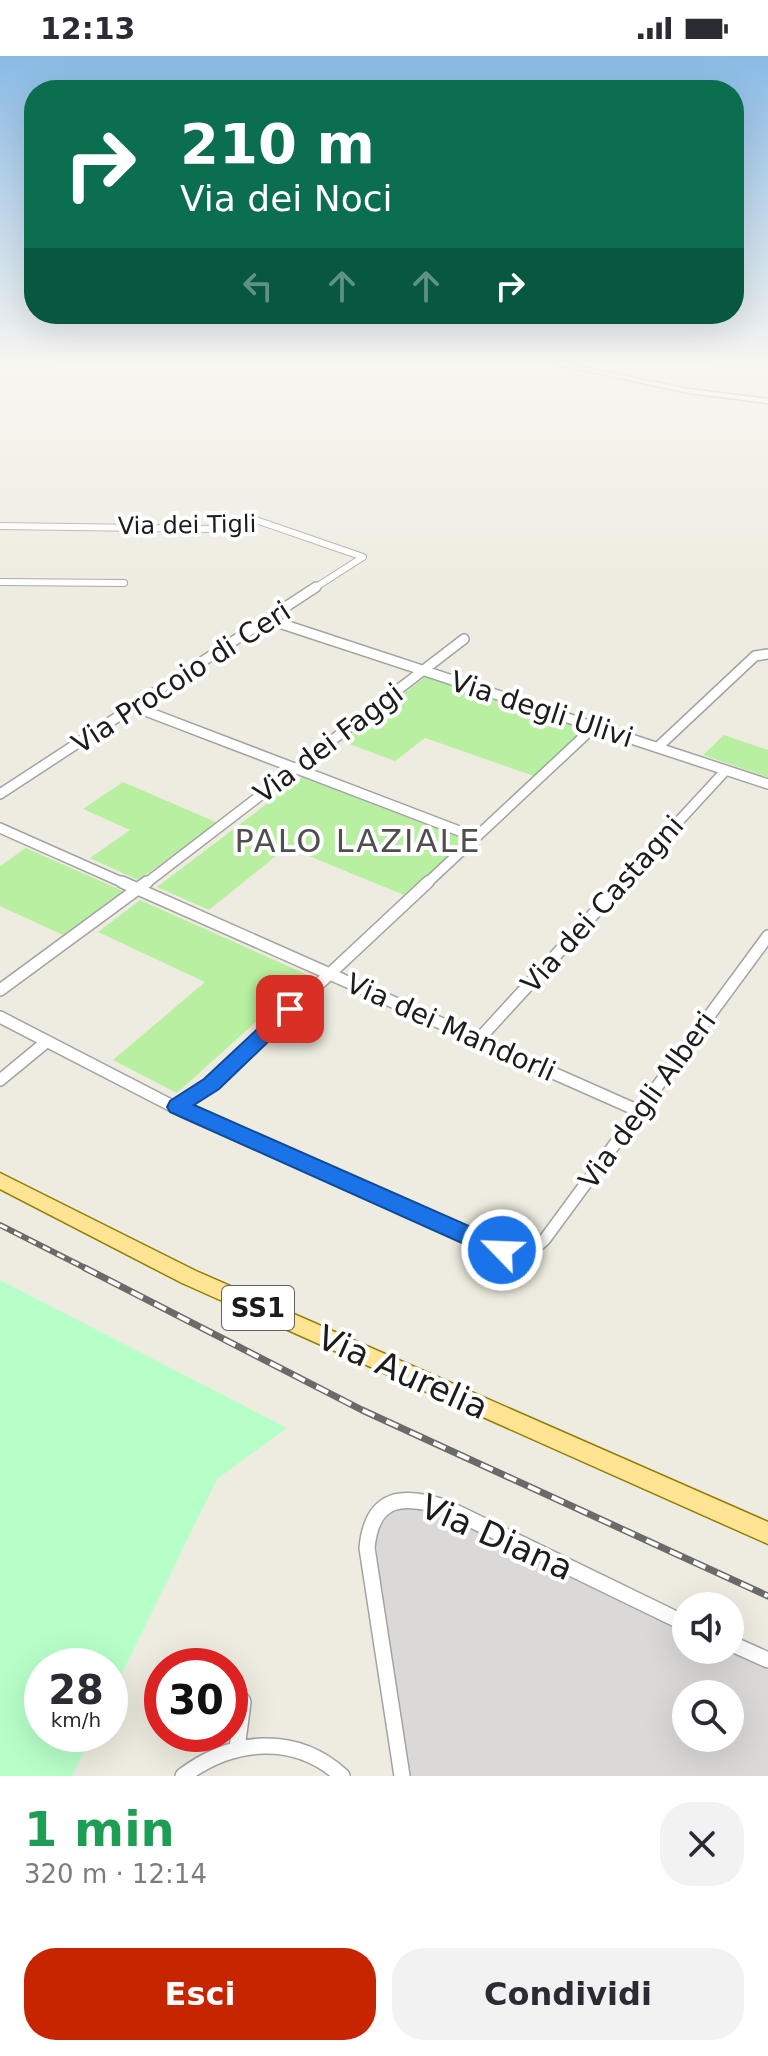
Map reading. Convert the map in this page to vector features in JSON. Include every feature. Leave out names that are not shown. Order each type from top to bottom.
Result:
[{"type":"main road","name":"Via Aurelia","points":[[0,1180],[180,1274],[768,1533]]},
{"type":"street","name":"Via dei Tigli","points":[[0,526],[217,529],[253,519],[358,553],[363,556],[361,560]]},
{"type":"street","name":"Via Procoio di Ceri","points":[[0,794],[361,560]]},
{"type":"street","points":[[0,582],[124,583]]},
{"type":"street","name":"Via degli Ulivi","points":[[270,620],[768,784]]},
{"type":"street","name":"Via dei Faggi","points":[[0,990],[138,889],[464,639]]},
{"type":"street","points":[[658,747],[755,656],[768,654]]},
{"type":"street","points":[[135,707],[475,837]]},
{"type":"street","points":[[0,1017],[45,1043],[177,1107],[212,1084],[595,726]]},
{"type":"street","name":"Via dei Castagni","points":[[479,1039],[726,770]]},
{"type":"street","name":"Via dei Mandorli","points":[[0,828],[639,1111]]},
{"type":"street","name":"Via degli Alberi","points":[[177,1107],[502,1250],[520,1254],[530,1252],[545,1239],[768,936]]},
{"type":"street","points":[[0,1080],[45,1043]]},
{"type":"street","name":"Via Diana","points":[[402,1776],[367,1548],[373,1522],[389,1503],[408,1497],[439,1505],[672,1617]]},
{"type":"street","points":[[744,1649],[768,1660]]},
{"type":"street","points":[[248,1748],[276,1745],[303,1748],[320,1755],[342,1776]]},
{"type":"street","points":[[183,1776],[209,1759],[229,1752]]},
{"type":"shaded area","points":[[415,1497],[672,1614],[672,1664],[744,1664],[744,1653],[768,1658],[768,1776],[403,1776],[367,1548],[377,1516]]},
{"type":"green space","points":[[428,675],[587,728],[534,776],[425,738],[395,761],[341,741]]},
{"type":"green space","points":[[724,735],[768,750],[768,777],[703,755]]},
{"type":"green space","points":[[302,777],[466,840],[404,895],[287,847],[209,910],[157,887]]},
{"type":"green space","points":[[123,782],[218,823],[138,880],[90,858],[130,830],[83,809]]},
{"type":"green space","points":[[26,848],[123,891],[63,935],[0,906],[0,866]]},
{"type":"green space","points":[[140,900],[308,975],[177,1093],[113,1060],[205,982],[98,932]]},
{"type":"green space","points":[[0,1280],[287,1428],[217,1479],[128,1661],[128,1648],[24,1648],[24,1752],[84,1752],[72,1776],[0,1776]]},
{"type":"railway","points":[[0,1225],[89,1270]]},
{"type":"railway","points":[[85,1268],[362,1410],[768,1596]]},
{"type":"district","name":"PALO LAZIALE","points":[[358,841]]},
{"type":"route","points":[[290,1009],[212,1084],[177,1107],[502,1250]]}]
